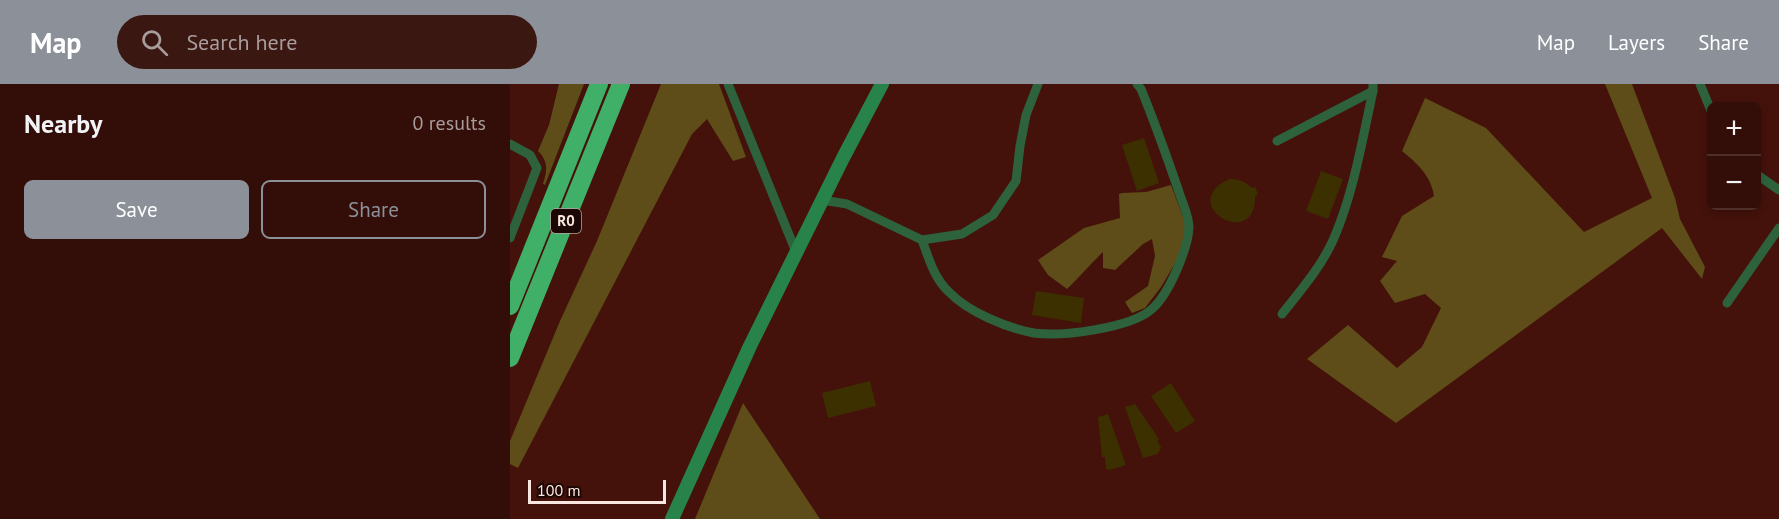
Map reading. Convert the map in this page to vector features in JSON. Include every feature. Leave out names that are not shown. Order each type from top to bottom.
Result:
[{"type":"highway","name":"R0","points":[[510,306],[599,84]]},
{"type":"highway","name":"R0","points":[[510,358],[621,84]]},
{"type":"main road","points":[[672,519],[750,346],[882,84]]},
{"type":"street","points":[[728,84],[796,252]]},
{"type":"street","points":[[822,200],[846,204],[922,240],[962,234],[993,215],[1016,181],[1026,115],[1038,84]]},
{"type":"street","points":[[922,240],[933,271],[949,292],[982,317],[1035,333],[1079,332],[1120,325],[1152,309],[1172,280],[1186,249],[1189,224],[1160,136],[1137,84]]},
{"type":"street","points":[[1700,84],[1707,102]]},
{"type":"street","points":[[1277,141],[1373,88]]},
{"type":"street","points":[[1282,314],[1310,278],[1333,239],[1352,187],[1373,88]]},
{"type":"street","points":[[510,144],[530,155],[537,168],[510,238]]},
{"type":"street","points":[[1761,177],[1779,190]]},
{"type":"street","points":[[829,186],[846,204]]},
{"type":"street","points":[[1727,303],[1779,228]]},
{"type":"shaded area","points":[[559,84],[584,84],[545,185],[543,184],[545,163],[538,151],[549,125]]},
{"type":"shaded area","points":[[661,84],[719,84],[746,157],[733,161],[707,119],[692,134],[518,468],[510,464],[510,441],[560,321],[597,241]]},
{"type":"shaded area","points":[[1605,84],[1632,84],[1675,198],[1680,219],[1705,267],[1702,279],[1662,228],[1396,423],[1307,359],[1348,325],[1397,368],[1422,347],[1441,308],[1425,294],[1395,303],[1380,281],[1397,261],[1382,257],[1402,216],[1434,196],[1430,182],[1423,171],[1402,151],[1425,98],[1486,128],[1584,232],[1652,198]]},
{"type":"shaded area","points":[[1144,138],[1159,183],[1137,191],[1122,145]]},
{"type":"shaded area","points":[[1321,171],[1343,179],[1328,219],[1306,211]]},
{"type":"shaded area","points":[[1229,179],[1241,181],[1252,188],[1255,187],[1258,194],[1255,196],[1252,212],[1244,221],[1233,222],[1214,211],[1211,200],[1215,189]]},
{"type":"shaded area","points":[[1171,185],[1186,225],[1182,252],[1145,308],[1132,313],[1125,302],[1148,286],[1155,256],[1152,239],[1143,244],[1115,270],[1103,268],[1103,252],[1067,289],[1048,275],[1038,260],[1084,228],[1120,218],[1119,194],[1146,192]]},
{"type":"shaded area","points":[[1036,291],[1084,298],[1081,323],[1032,315]]},
{"type":"shaded area","points":[[870,381],[876,406],[828,418],[822,393]]},
{"type":"shaded area","points":[[1171,383],[1195,421],[1176,433],[1151,396]]},
{"type":"shaded area","points":[[743,403],[820,519],[695,519]]},
{"type":"shaded area","points":[[1135,404],[1159,439],[1157,441],[1161,447],[1158,454],[1143,458],[1125,407]]},
{"type":"shaded area","points":[[1108,414],[1126,465],[1110,470],[1106,469],[1105,457],[1102,457],[1098,417]]}]
